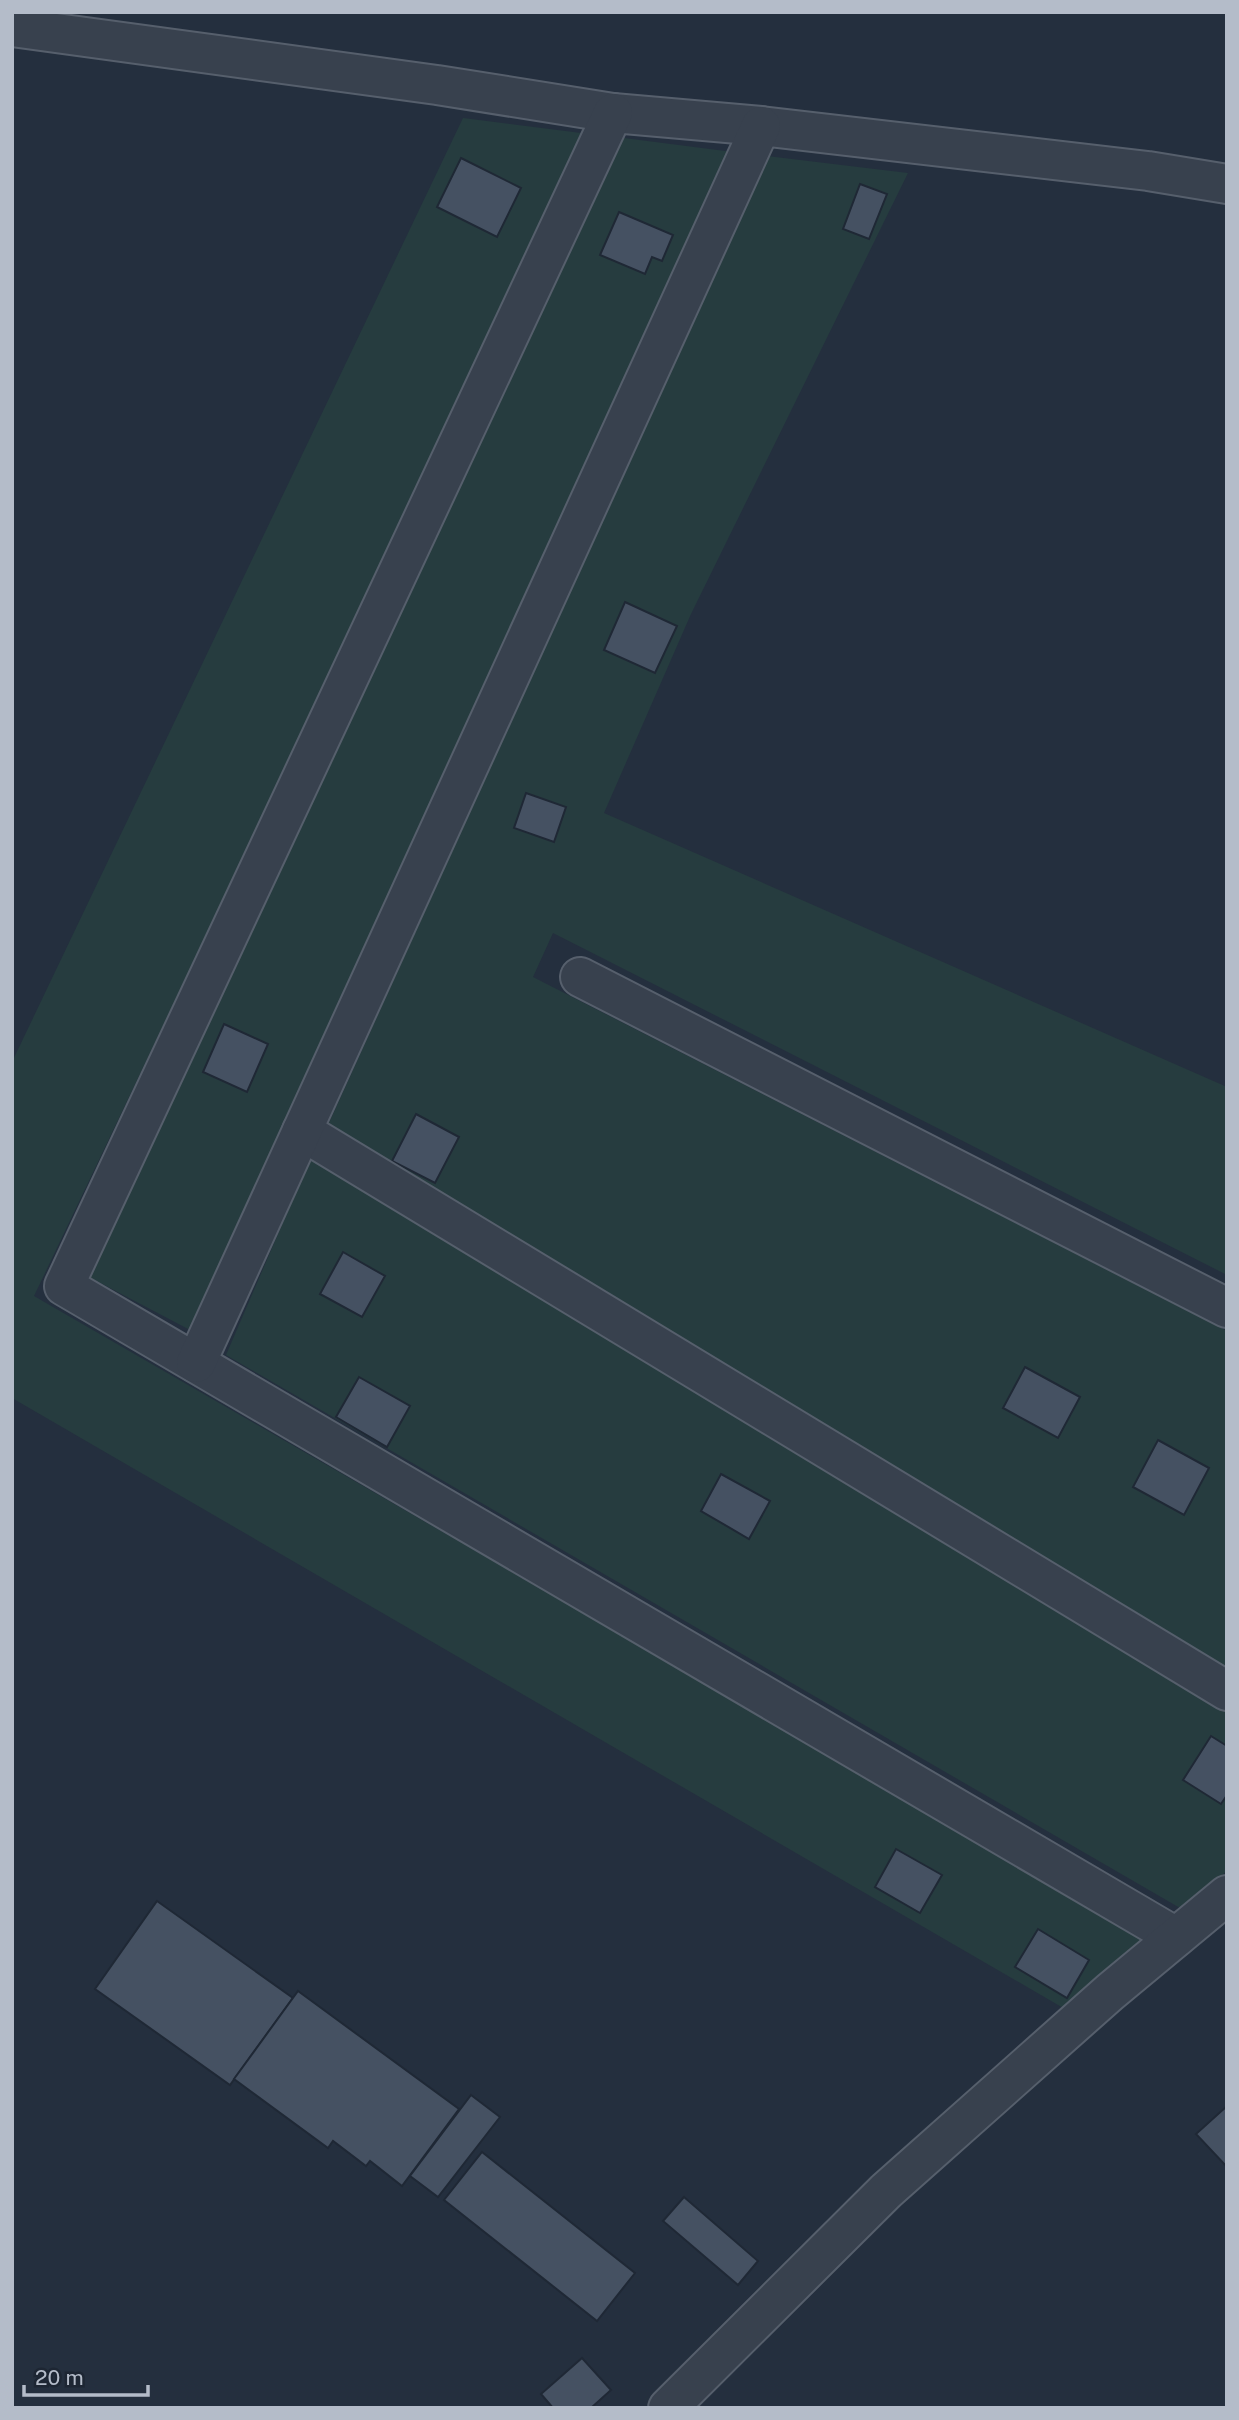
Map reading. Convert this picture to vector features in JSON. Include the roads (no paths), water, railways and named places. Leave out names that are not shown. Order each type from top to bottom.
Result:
[{"type":"lane","points":[[12,27],[436,85],[613,113],[761,126],[1135,169],[1227,184]]},
{"type":"lane","points":[[613,113],[64,1286],[1176,1937]]},
{"type":"lane","points":[[196,1363],[761,126]]},
{"type":"lane","points":[[580,977],[1227,1308]]},
{"type":"lane","points":[[302,1132],[1227,1691]]},
{"type":"lane","points":[[668,2408],[886,2191],[1090,2009],[1227,1895]]}]
